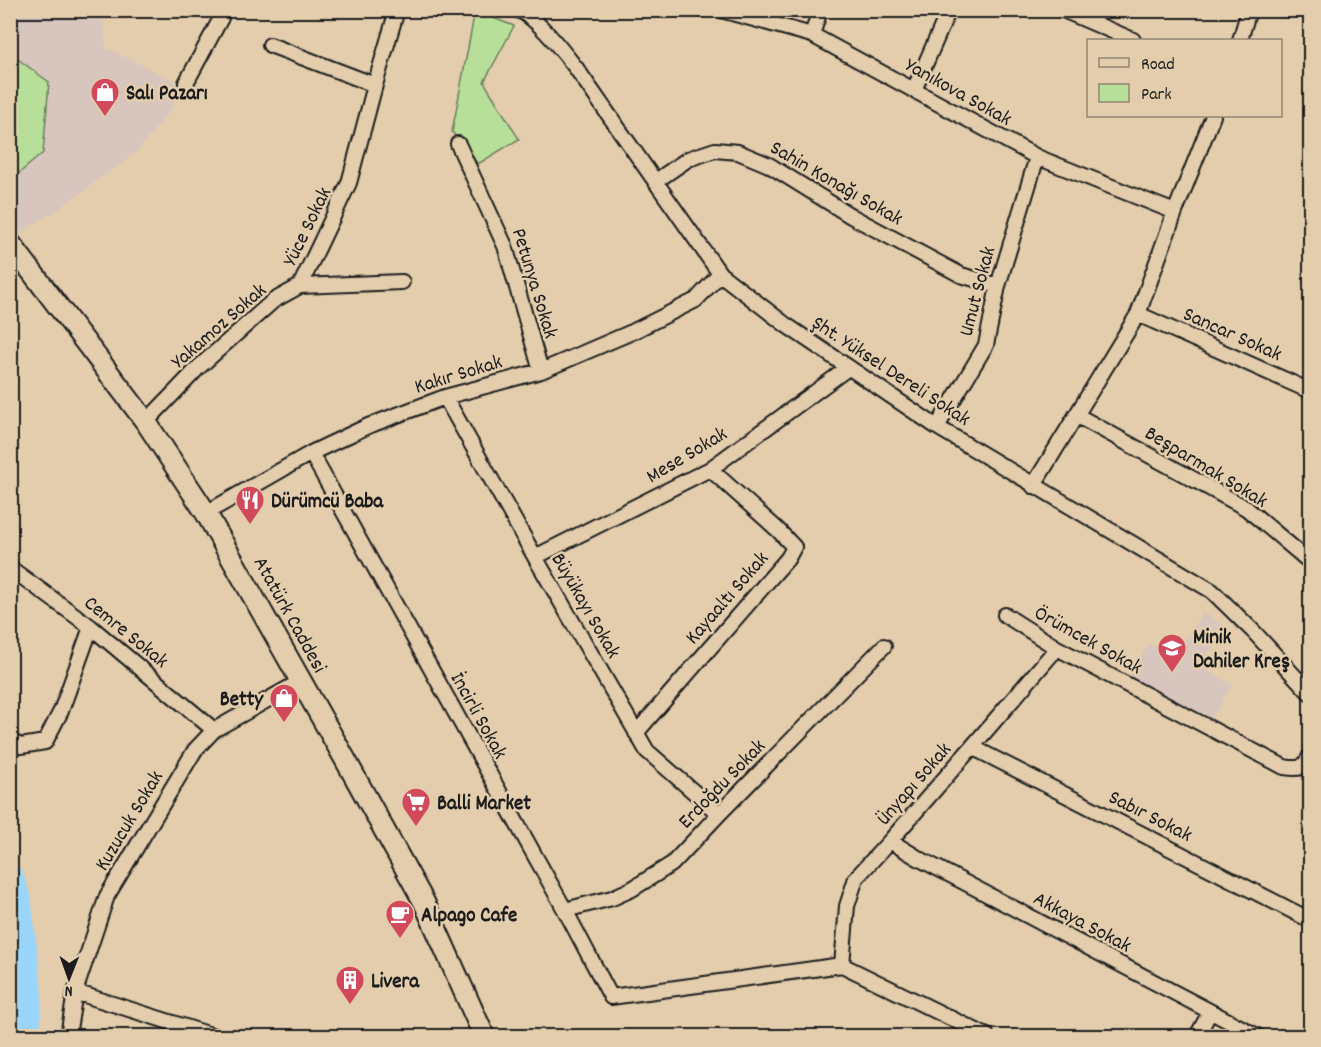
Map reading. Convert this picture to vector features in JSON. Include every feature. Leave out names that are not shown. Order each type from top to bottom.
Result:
[{"type":"main road","name":"Atatürk Caddesi","points":[[10,243],[146,422],[206,513],[423,902],[484,1036]]},
{"type":"street","points":[[186,83],[221,18],[222,10]]},
{"type":"street","points":[[270,45],[375,85],[398,10]]},
{"type":"street","name":"Yanıkova Sokak","points":[[721,10],[812,35],[1037,158],[1175,212]]},
{"type":"street","points":[[812,35],[820,10]]},
{"type":"street","points":[[914,90],[949,10]]},
{"type":"street","points":[[1063,10],[1131,39]]},
{"type":"street","points":[[1240,39],[1250,10]]},
{"type":"street","name":"Şht. Yüksel Dereli Sokak","points":[[524,11],[576,68],[720,274],[786,325],[937,427],[1212,591],[1311,693]]},
{"type":"street","name":"Yüce Sokak","points":[[300,286],[349,183],[375,85]]},
{"type":"street","points":[[1033,486],[1138,314],[1213,117]]},
{"type":"street","name":"Petunya Sokak","points":[[458,144],[506,246],[541,371]]},
{"type":"street","name":"Sahin Konağı Sokak","points":[[656,181],[688,159],[715,150],[738,152],[769,165],[851,216],[961,275],[998,286]]},
{"type":"street","name":"Umut Sokak","points":[[937,427],[986,345],[998,286],[1037,158]]},
{"type":"street","name":"Kakır Sokak","points":[[206,513],[311,453],[368,426],[445,397],[541,371],[632,332],[696,300],[720,274]]},
{"type":"street","name":"Yakamoz Sokak","points":[[146,422],[199,367],[273,301],[300,286],[402,282]]},
{"type":"street","name":"Sancar Sokak","points":[[1138,314],[1311,391]]},
{"type":"street","name":"Mese Sokak","points":[[535,557],[710,469],[848,368]]},
{"type":"street","name":"Büyükayı Sokak","points":[[445,397],[647,751],[719,814]]},
{"type":"street","name":"Beşparmak Sokak","points":[[1076,415],[1246,508],[1311,562]]},
{"type":"street","name":"İncirli Sokak","points":[[311,453],[565,910],[611,998],[842,965]]},
{"type":"street","name":"Kayaaltı Sokak","points":[[636,733],[788,558],[794,548],[778,530],[710,469]]},
{"type":"street","name":"Cemre Sokak","points":[[10,568],[91,627],[214,730]]},
{"type":"street","name":"Örümcek Sokak","points":[[1005,615],[1057,648],[1284,767],[1297,769],[1306,764],[1311,756]]},
{"type":"street","points":[[10,741],[21,746],[45,742],[62,711],[91,627]]},
{"type":"street","name":"Erdoğdu Sokak","points":[[565,910],[612,898],[632,889],[672,864],[884,646]]},
{"type":"street","name":"Ünyapı Sokak","points":[[842,965],[847,906],[856,878],[1057,648]]},
{"type":"street","name":"Kuzucuk Sokak","points":[[68,1036],[75,992],[107,896],[195,750],[214,730],[301,681]]},
{"type":"street","name":"Sabır Sokak","points":[[972,747],[1311,920]]},
{"type":"street","name":"Akkaya Sokak","points":[[890,841],[918,858],[1257,1036]]},
{"type":"street","points":[[842,965],[987,1036]]},
{"type":"street","points":[[75,992],[214,1036]]},
{"type":"street","points":[[1197,1036],[1210,1012]]},
{"type":"shaded area","name":"Salı Pazarı","points":[[11,11],[76,11],[103,21],[106,48],[188,87],[139,150],[58,209],[12,238],[10,235],[11,180],[43,153],[49,82],[11,54]]},
{"type":"shaded area","name":"Minik Dahiler Kreş","points":[[1202,613],[1225,627],[1201,667],[1232,685],[1207,725],[1128,679],[1149,644],[1175,658]]},
{"type":"green space","points":[[475,11],[514,26],[484,82],[519,139],[478,164],[452,132]]},
{"type":"green space","points":[[11,54],[49,82],[43,153],[11,180]]},
{"type":"waterway","points":[[10,877],[18,898],[29,991],[27,1036]]},
{"type":"place","name":"Salı Pazarı","points":[[105,118]]},
{"type":"place","name":"Dürümcü Baba","points":[[250,526]]},
{"type":"place","name":"Minik Dahiler Kreş","points":[[1172,674]]},
{"type":"place","name":"Betty","points":[[284,724]]},
{"type":"place","name":"Balli Market","points":[[416,828]]},
{"type":"place","name":"Alpago Cafe","points":[[400,940]]},
{"type":"place","name":"Livera","points":[[350,1006]]}]
